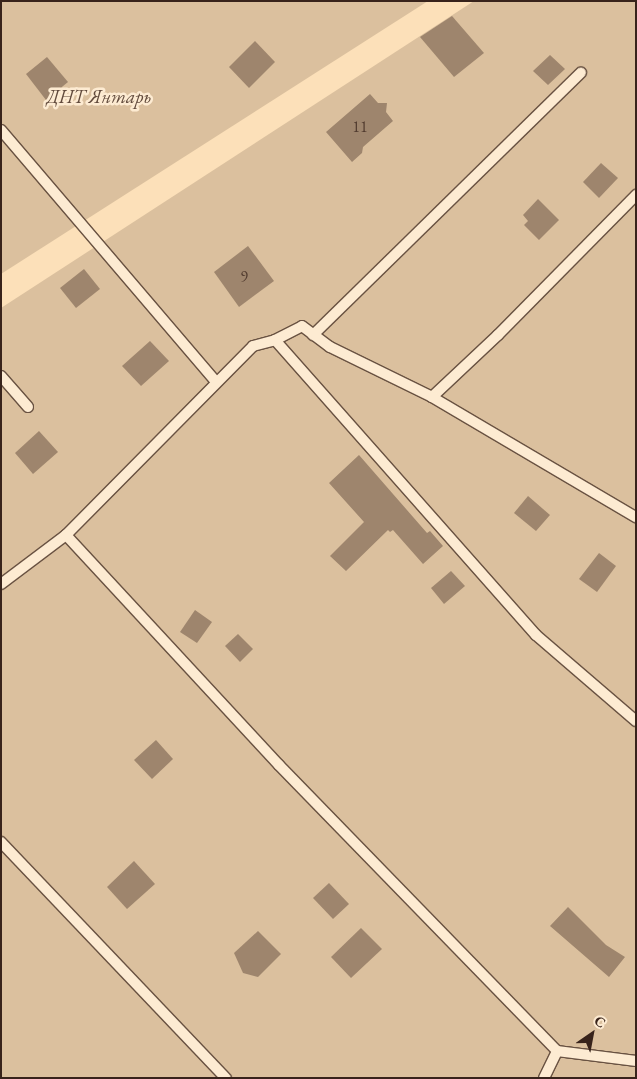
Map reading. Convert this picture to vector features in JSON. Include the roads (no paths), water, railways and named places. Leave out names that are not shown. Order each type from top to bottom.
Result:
[{"type":"lane","points":[[314,335],[463,192],[581,73]]},
{"type":"lane","points":[[1,130],[216,382]]},
{"type":"lane","points":[[432,397],[498,335],[636,195]]},
{"type":"lane","points":[[1,584],[66,535],[253,346],[275,340],[302,326],[330,347],[432,397],[635,516]]},
{"type":"lane","points":[[275,340],[536,635],[636,721]]},
{"type":"lane","points":[[1,376],[28,407]]},
{"type":"lane","points":[[66,535],[279,765],[557,1051],[636,1061]]},
{"type":"lane","points":[[1,842],[226,1078]]},
{"type":"lane","points":[[544,1078],[557,1051]]},
{"type":"park label","name":"ДНТ Янтарь","points":[[99,97]]}]
